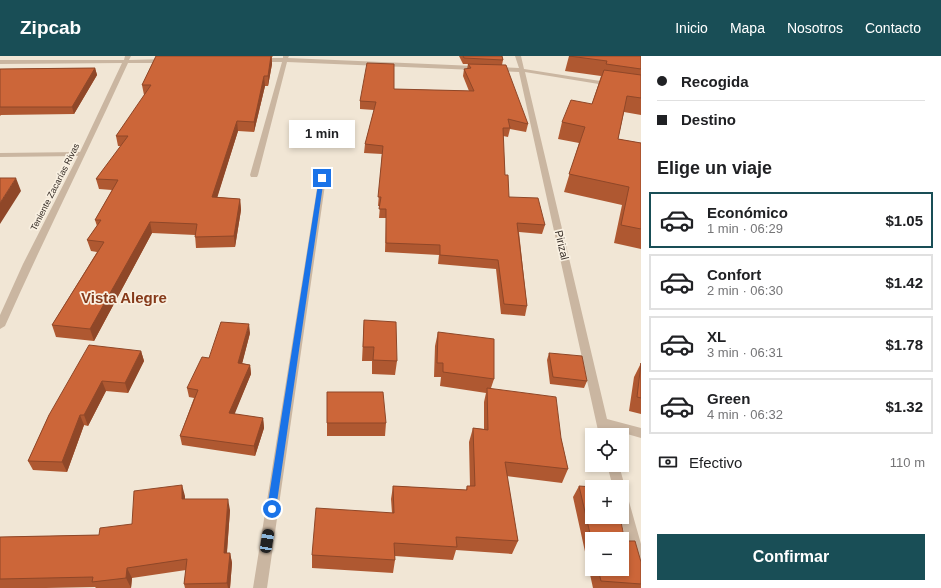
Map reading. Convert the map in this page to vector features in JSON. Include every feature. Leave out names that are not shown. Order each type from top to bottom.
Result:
[{"type":"street","name":"Pirizal","points":[[518,56],[603,428]]},
{"type":"street","points":[[0,62],[127,58],[174,60]]},
{"type":"street","name":"Teniente Zacarías Rivas","points":[[0,326],[28,264],[83,154],[127,58]]},
{"type":"street","points":[[254,175],[286,58]]},
{"type":"street","points":[[253,60],[286,58],[522,70],[619,85]]},
{"type":"street","points":[[0,155],[83,154]]},
{"type":"street","points":[[260,588],[322,178]]},
{"type":"street","points":[[601,422],[641,433]]},
{"type":"street","points":[[629,524],[641,570]]},
{"type":"building","points":[[156,56],[271,56],[268,76],[264,76],[254,122],[237,121],[212,197],[240,199],[234,236],[195,237],[197,224],[150,222],[90,329],[52,325],[104,242],[87,240],[101,220],[95,220],[118,180],[96,179],[128,136],[116,136],[151,85],[142,85]]},
{"type":"building","points":[[463,56],[502,56],[503,60],[464,58]]},
{"type":"building","points":[[569,56],[641,56],[641,69],[606,64],[607,61]]},
{"type":"building","points":[[367,63],[394,64],[394,89],[474,91],[464,69],[471,68],[468,64],[506,65],[528,124],[508,119],[510,128],[503,128],[505,175],[508,175],[509,197],[538,198],[545,225],[517,223],[527,306],[504,304],[498,260],[440,255],[440,245],[386,243],[386,209],[379,209],[381,197],[378,197],[383,146],[365,144],[376,102],[360,101]]},
{"type":"building","points":[[95,68],[72,107],[0,107],[0,69]]},
{"type":"building","points":[[604,70],[641,75],[641,98],[627,96],[618,139],[641,143],[641,229],[621,225],[629,187],[569,174],[585,127],[562,122],[571,100],[592,104]]},
{"type":"building","points":[[0,178],[16,178],[0,203]]},
{"type":"building","points":[[364,320],[396,322],[397,361],[373,360],[374,347],[363,347]]},
{"type":"building","points":[[221,322],[249,324],[238,363],[250,365],[229,413],[263,418],[254,446],[180,436],[198,390],[187,388],[202,357],[209,358]]},
{"type":"building","points":[[438,332],[494,339],[494,379],[443,372],[443,363],[437,363]]},
{"type":"building","points":[[89,345],[141,351],[125,383],[102,381],[84,415],[80,415],[62,462],[28,461],[49,415]]},
{"type":"building","points":[[549,353],[582,356],[587,381],[553,377]]},
{"type":"building","points":[[641,363],[641,398],[637,397]]},
{"type":"building","points":[[487,388],[556,397],[561,438],[568,469],[505,462],[518,541],[456,537],[457,547],[394,543],[395,560],[312,555],[316,508],[394,513],[393,486],[467,490],[467,486],[475,486],[473,428],[488,430]]},
{"type":"building","points":[[327,392],[383,392],[386,423],[327,423]]},
{"type":"building","points":[[182,485],[182,499],[228,499],[224,553],[230,553],[227,583],[184,584],[187,559],[127,568],[126,578],[92,582],[93,577],[0,579],[0,537],[99,535],[100,528],[132,524],[134,491]]},
{"type":"building","points":[[579,486],[585,486],[585,512]]},
{"type":"building","points":[[588,524],[621,524],[623,532],[590,532]]},
{"type":"building","points":[[629,541],[635,541],[641,562],[641,584],[601,581],[600,576],[629,576]]},
{"type":"district","name":"Vista Alegre","points":[[124,298]]},
{"type":"route","points":[[272,509],[322,178]]}]
